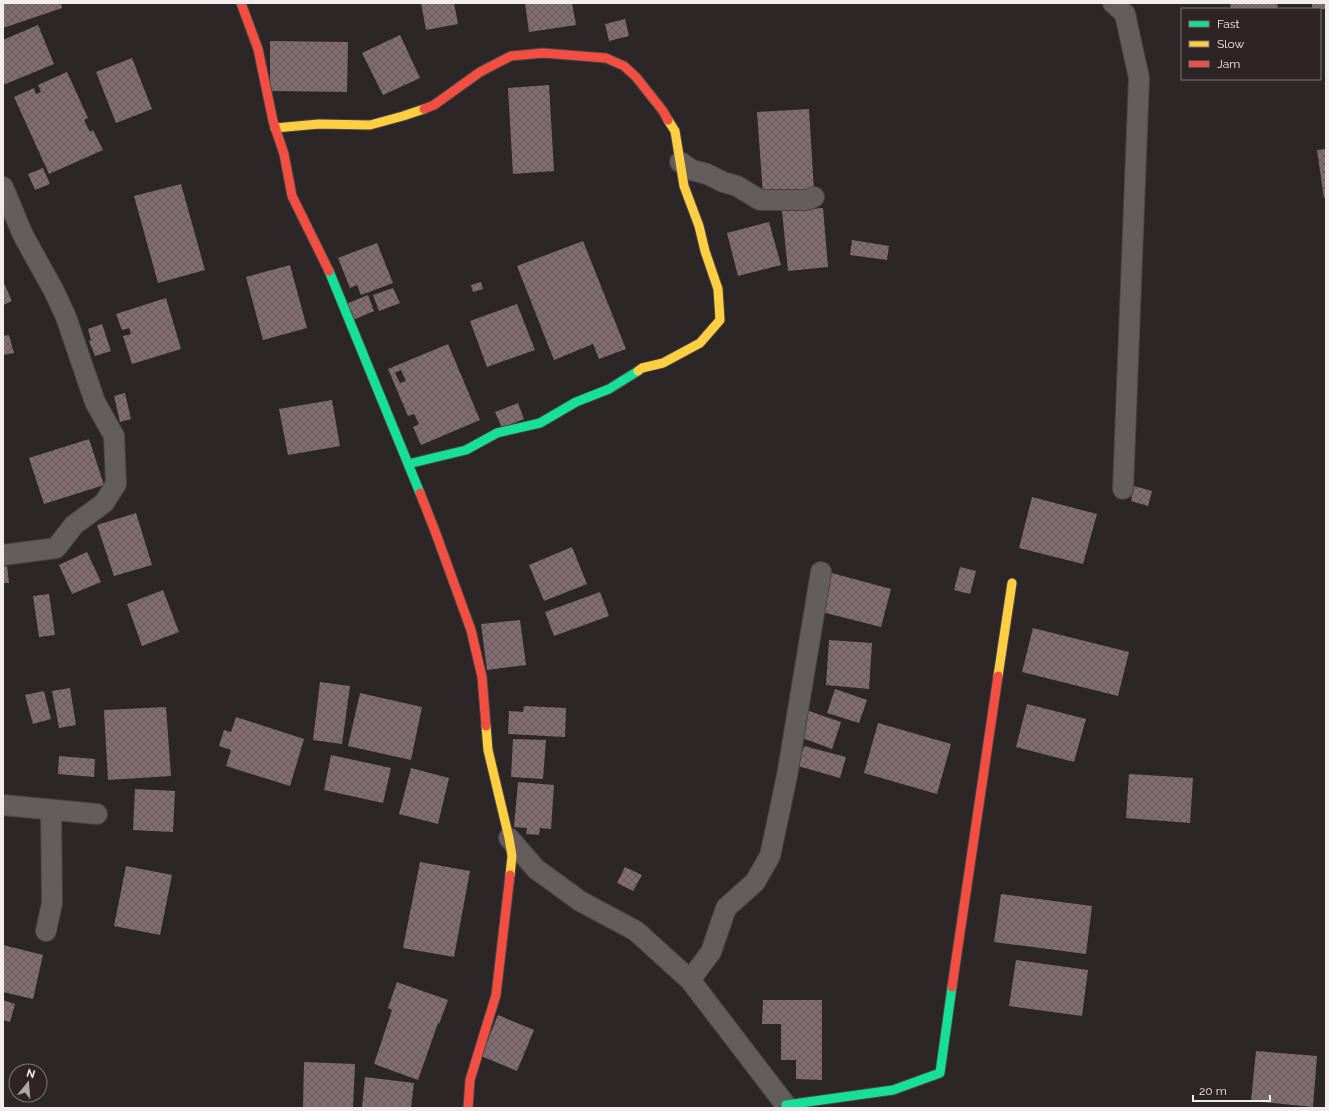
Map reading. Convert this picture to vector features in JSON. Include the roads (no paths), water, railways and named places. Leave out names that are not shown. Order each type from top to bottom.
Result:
[{"type":"street","points":[[242,3],[258,49],[275,128],[284,154],[292,196],[325,260],[435,531],[470,630],[482,677],[488,750],[512,856],[496,995],[470,1080],[468,1108]]},
{"type":"street","points":[[1113,3],[1125,14],[1139,78],[1123,489]]},
{"type":"street","points":[[275,128],[319,124],[370,125],[403,116],[434,105],[480,72],[511,56],[542,54],[606,58],[624,66],[636,77],[663,111],[675,131],[684,186],[699,226],[705,251],[718,290],[720,320],[700,343],[663,362],[642,368],[609,389],[576,402],[540,423],[497,433],[466,450],[408,464]]},
{"type":"street","points":[[680,162],[692,170],[707,174],[723,182],[737,186],[760,200],[808,200],[814,197]]},
{"type":"street","points":[[3,187],[23,235],[54,291],[66,317],[95,402],[114,436],[116,484],[104,503],[74,525],[56,548],[3,555]]},
{"type":"street","points":[[690,980],[711,952],[726,908],[755,882],[770,856],[787,776],[821,572]]},
{"type":"street","points":[[509,838],[536,869],[580,901],[636,931],[690,980],[787,1107],[893,1090],[940,1073],[1012,583]]},
{"type":"street","points":[[3,805],[97,814]]},
{"type":"street","points":[[46,931],[52,903],[51,810]]}]
